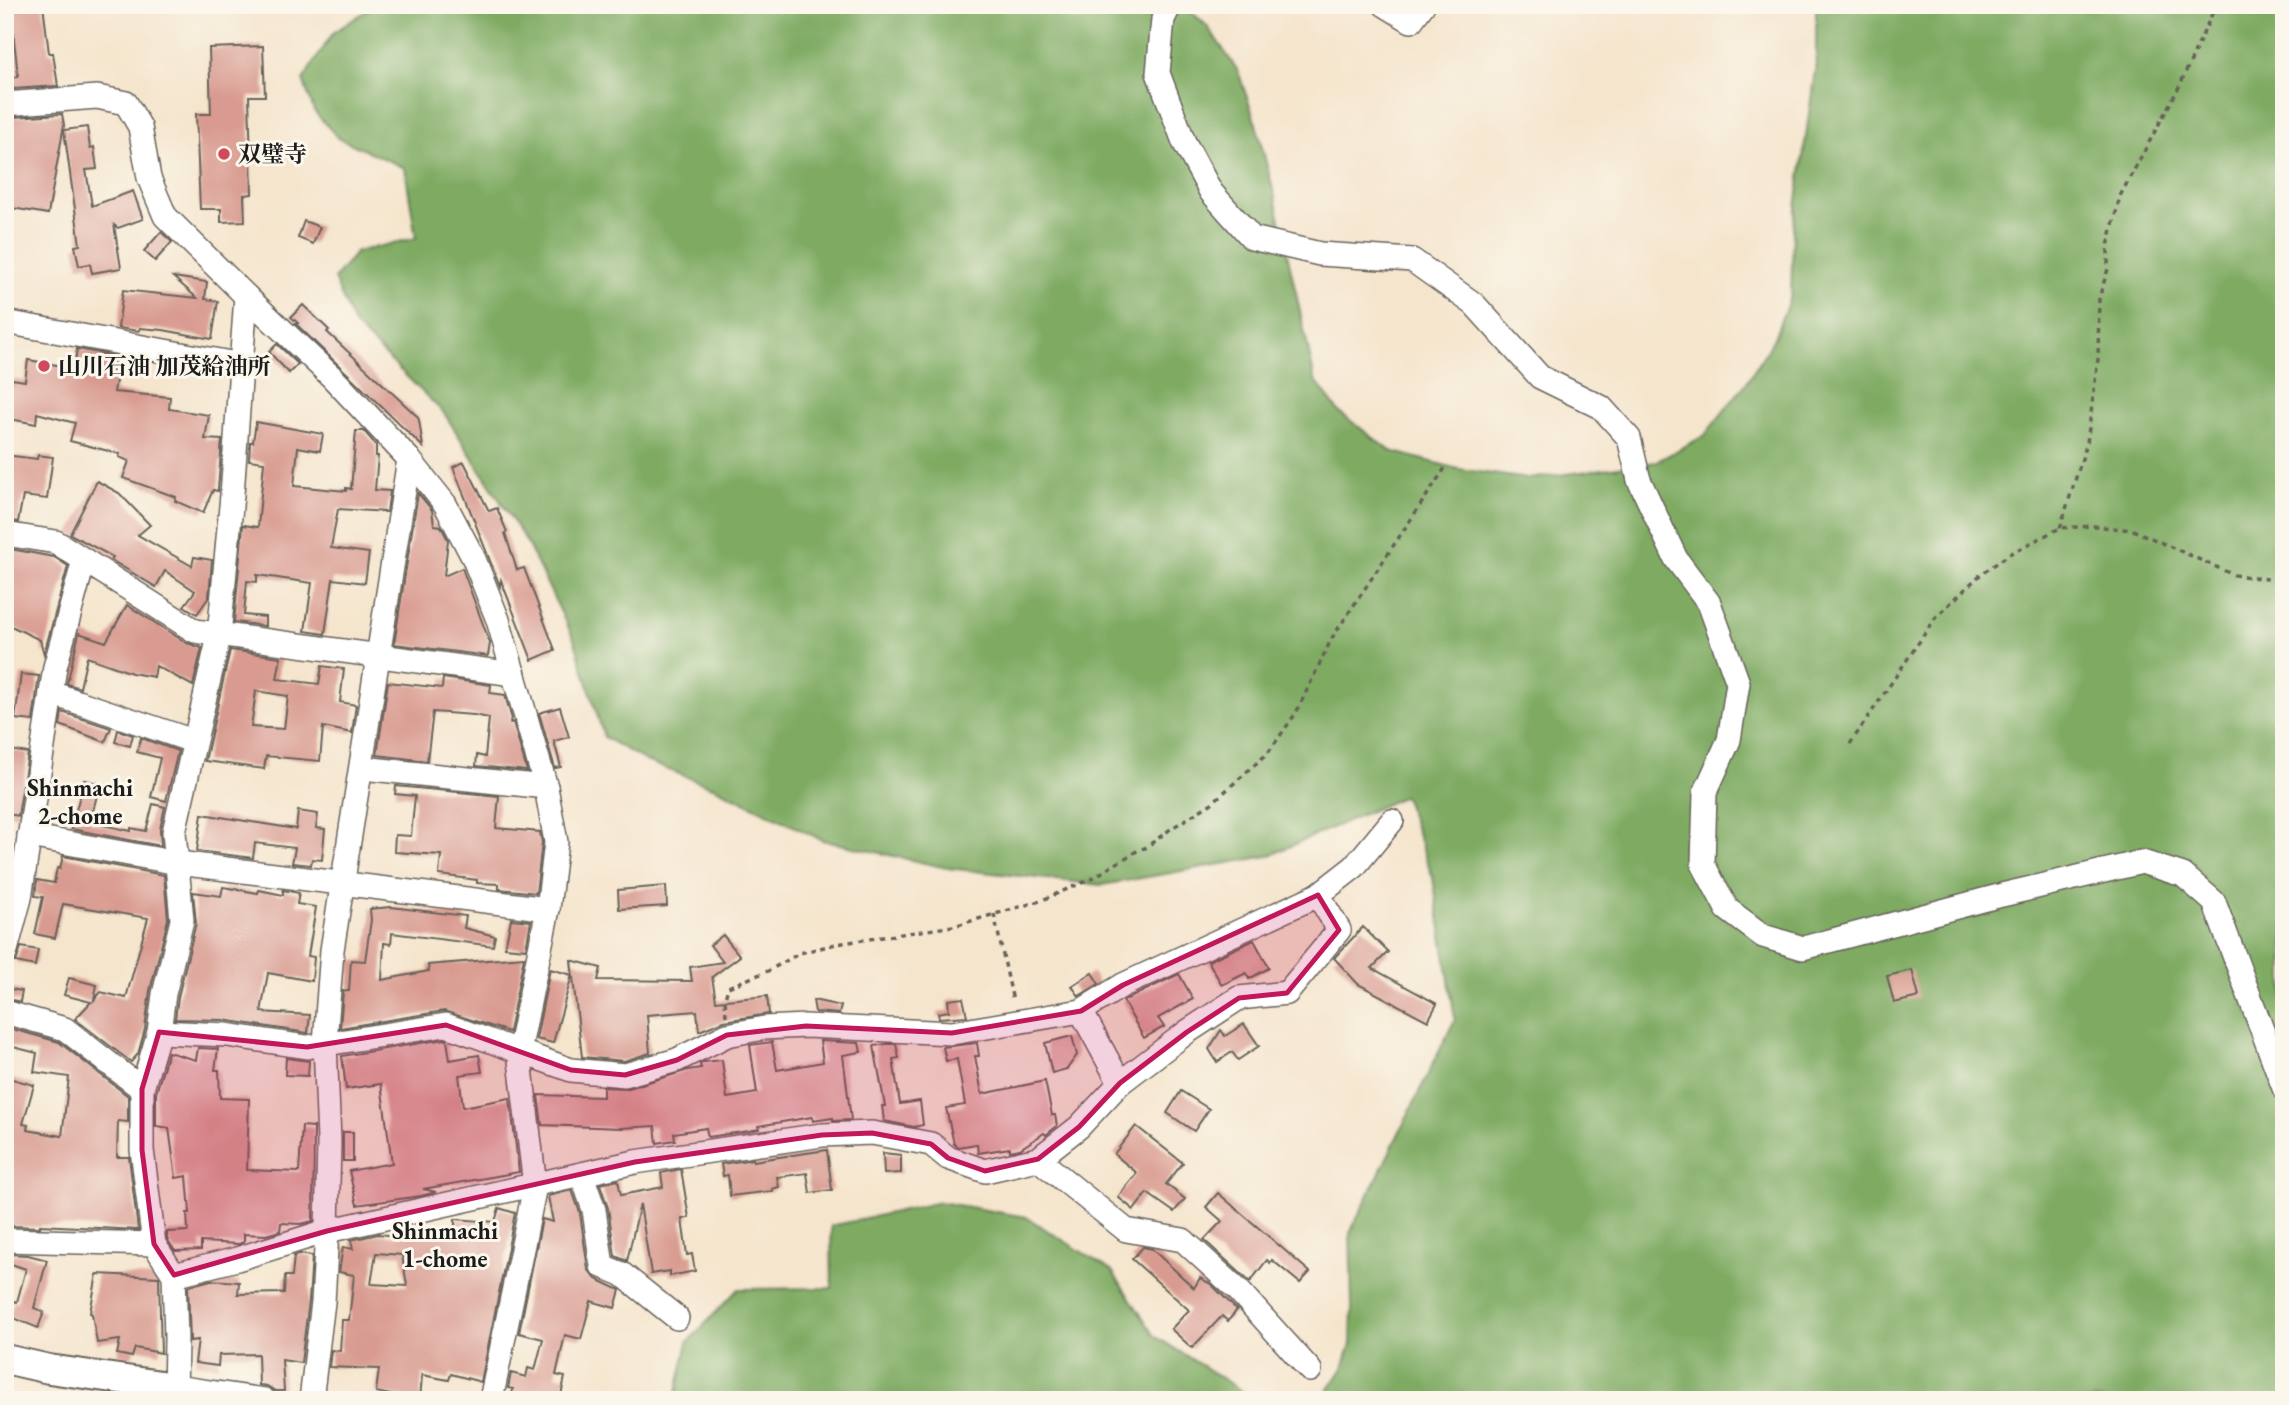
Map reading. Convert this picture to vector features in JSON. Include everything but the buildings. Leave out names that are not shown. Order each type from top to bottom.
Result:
[{"type":"street","points":[[1170,5],[1163,19],[1158,73],[1184,142],[1211,192],[1252,238],[1320,254],[1412,260],[1474,303],[1540,377],[1601,407],[1629,438],[1639,481],[1676,559],[1709,603],[1738,683],[1729,740],[1705,793],[1703,864],[1727,909],[1763,936],[1803,948],[2142,862],[2183,875],[2214,902],[2284,1088]]},
{"type":"street","points":[[1385,5],[1411,21],[1423,5]]},
{"type":"street","points":[[5,104],[97,97],[126,103],[140,127],[149,178],[165,216],[332,377],[408,459],[446,505],[474,559],[498,620],[546,787],[555,842],[548,909],[519,1052],[535,1185],[491,1400]]},
{"type":"street","points":[[175,1394],[174,1275],[154,1244],[142,1150],[142,1088],[159,1032],[164,994],[182,920],[174,832],[219,636],[246,296]]},
{"type":"street","points":[[5,322],[242,365]]},
{"type":"street","points":[[311,1400],[323,1301],[327,1231],[329,1141],[325,1043],[332,950],[408,459]]},
{"type":"street","points":[[5,534],[55,542],[195,631],[514,674]]},
{"type":"street","points":[[5,954],[20,898],[55,667],[84,560]]},
{"type":"street","points":[[51,693],[193,741]]},
{"type":"street","points":[[362,768],[546,787]]},
{"type":"street","points":[[159,1032],[227,1035],[307,1047],[446,1025],[570,1070],[625,1075],[677,1060],[727,1035],[764,1028],[806,1026],[952,1033],[1082,1011],[1123,985],[1318,895],[1354,867],[1392,821]]},
{"type":"street","points":[[29,836],[178,863],[548,909]]},
{"type":"street","points":[[174,1275],[327,1231],[635,1163],[822,1135],[872,1133],[931,1144],[948,1158],[985,1171],[1038,1159],[1079,1127],[1120,1083],[1187,1032],[1239,998],[1287,993],[1339,930],[1318,895]]},
{"type":"street","points":[[1082,1011],[1120,1083]]},
{"type":"street","points":[[5,1012],[65,1029],[142,1088]]},
{"type":"street","points":[[1038,1159],[1126,1230],[1183,1240],[1239,1292],[1310,1370]]},
{"type":"street","points":[[582,1175],[594,1210],[602,1265],[622,1274],[677,1318]]},
{"type":"street","points":[[5,1240],[154,1244]]},
{"type":"street","points":[[5,1359],[175,1394],[264,1400]]},
{"type":"path","points":[[2060,528],[2087,443],[2098,359],[2099,298],[2108,269],[2108,246],[2120,196],[2179,85],[2216,5]]},
{"type":"path","points":[[727,1035],[725,999],[728,987],[768,971],[800,953],[836,944],[954,926],[1040,901],[1091,879],[1145,848],[1212,803],[1268,753],[1296,713],[1332,638],[1445,468]]},
{"type":"path","points":[[1850,744],[1936,617],[1980,575],[2011,553],[2060,528],[2094,526],[2133,530],[2234,575],[2284,580]]},
{"type":"path","points":[[995,914],[1017,1021]]},
{"type":"highlighted area","points":[[1318,895],[1339,930],[1287,993],[1239,998],[1187,1032],[1120,1083],[1079,1127],[1038,1159],[985,1171],[948,1158],[931,1144],[872,1133],[822,1135],[635,1162],[327,1231],[174,1275],[154,1244],[142,1150],[142,1089],[159,1032],[307,1047],[446,1025],[571,1070],[625,1075],[677,1060],[727,1035],[806,1026],[952,1033],[1081,1011],[1123,985]]},
{"type":"green space","points":[[375,5],[1184,5],[1207,26],[1238,71],[1256,124],[1275,197],[1315,380],[1339,412],[1391,451],[1458,469],[1528,479],[1656,462],[1704,436],[1747,382],[1773,340],[1791,295],[1793,229],[1816,63],[1816,5],[2284,5],[2284,1400],[1316,1400],[1327,1392],[1343,1368],[1351,1344],[1350,1233],[1455,1019],[1433,878],[1404,796],[1268,856],[1102,885],[947,868],[822,840],[718,789],[646,761],[604,737],[574,639],[527,543],[444,413],[354,325],[334,279],[356,252],[416,238],[405,168],[338,138],[314,111],[303,80],[333,33]]},
{"type":"green space","points":[[940,1202],[1026,1217],[1112,1271],[1155,1336],[1256,1400],[675,1400],[688,1342],[738,1289],[832,1288],[831,1226]]},
{"type":"place","name":"双璧寺","points":[[224,154]]},
{"type":"place","name":"山川石油 加茂給油所","points":[[44,366]]},
{"type":"district","name":"Shinmachi 2-chome","points":[[80,802]]},
{"type":"district","name":"Shinmachi 1-chome","points":[[445,1245]]}]
